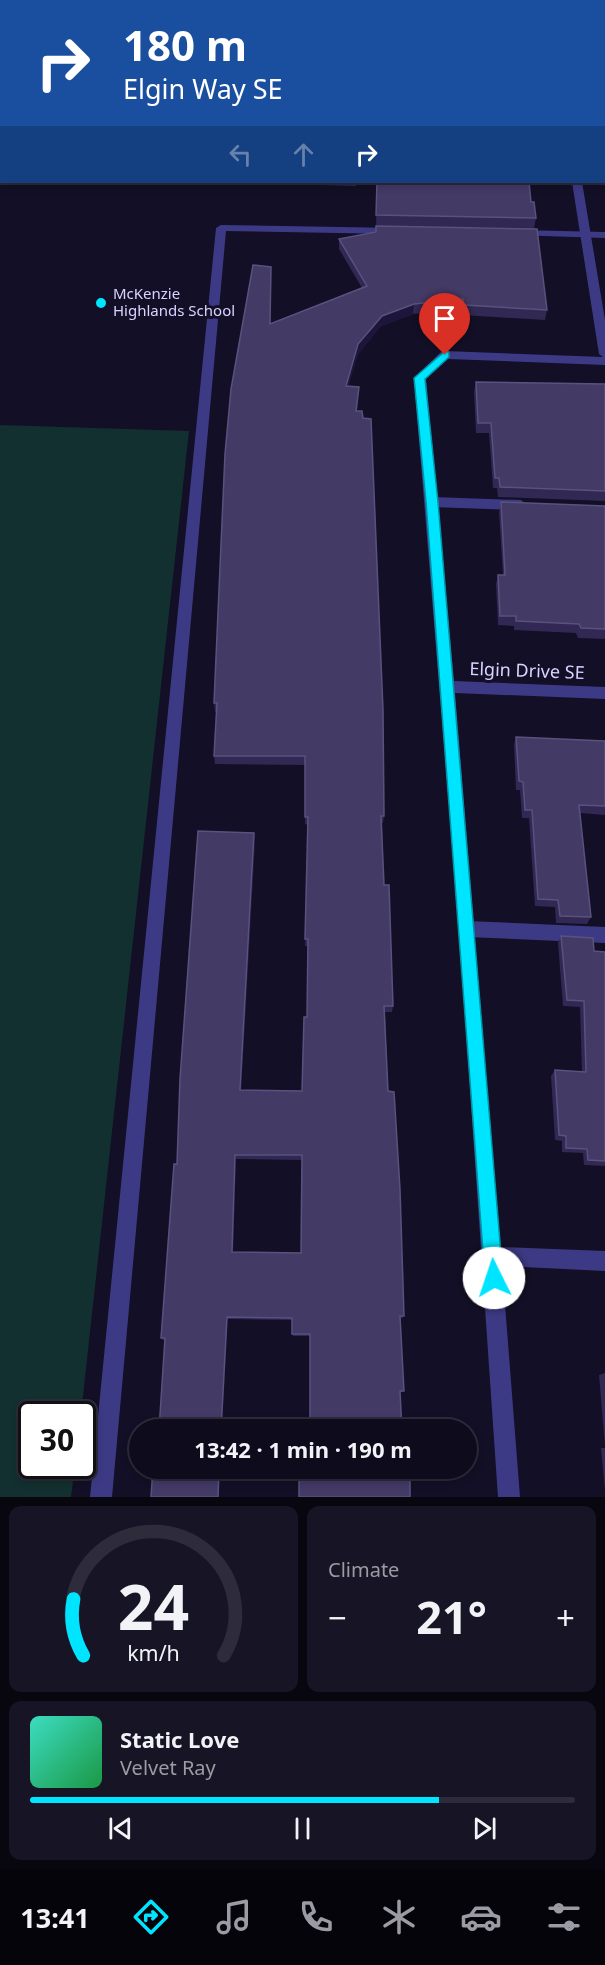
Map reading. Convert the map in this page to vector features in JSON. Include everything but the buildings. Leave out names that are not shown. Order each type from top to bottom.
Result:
[{"type":"street","points":[[577,183],[605,354]]},
{"type":"street","points":[[101,1497],[221,228],[409,231]]},
{"type":"street","points":[[503,233],[605,235]]},
{"type":"street","points":[[509,1497],[493,1256],[467,929],[420,378],[445,355],[605,361]]},
{"type":"street","points":[[432,502],[536,506]]},
{"type":"street","name":"Elgin Drive SE","points":[[447,687],[605,693]]},
{"type":"street","points":[[467,929],[605,935]]},
{"type":"street","points":[[493,1256],[605,1261]]},
{"type":"green space","points":[[0,425],[189,431],[82,1401],[18,1401],[18,1479],[73,1479],[71,1497],[0,1497]]},
{"type":"place","name":"McKenzie Highlands School","points":[[101,303]]},
{"type":"route","points":[[445,355],[420,378],[471,975],[494,1278]]}]
